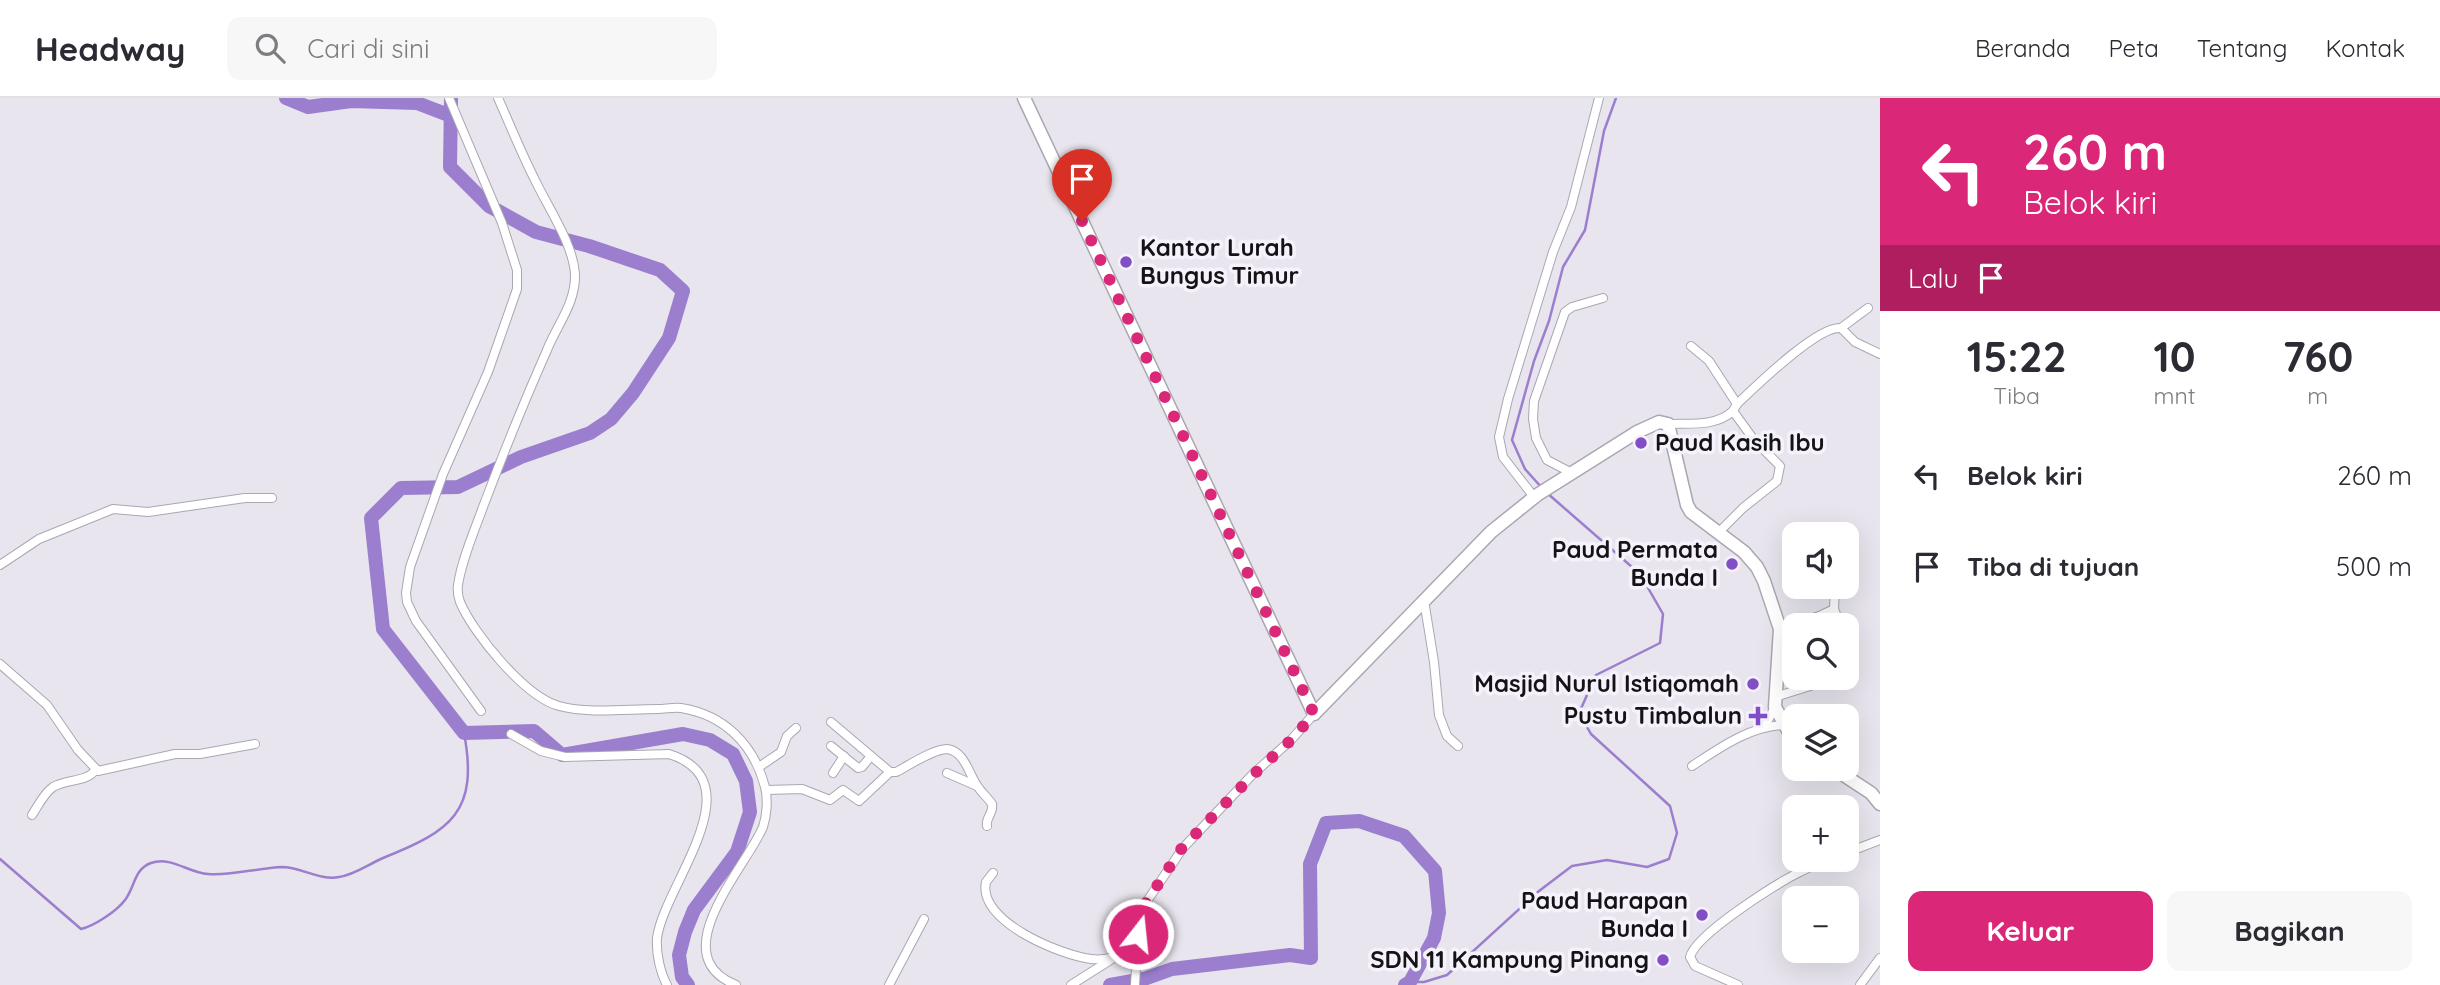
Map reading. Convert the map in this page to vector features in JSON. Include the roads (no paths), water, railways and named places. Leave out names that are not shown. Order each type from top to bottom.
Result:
[{"type":"street","points":[[449,98],[502,223],[517,270],[515,299],[488,372],[443,474],[410,568],[407,602],[416,621],[481,711]]},
{"type":"street","points":[[499,98],[532,174],[570,250],[575,278],[568,309],[546,351],[491,485],[458,584],[458,597],[478,632],[520,682],[552,703],[582,709],[680,708],[712,718],[730,728],[752,752],[760,766],[766,790],[764,824],[748,856],[725,888],[710,923],[706,944],[714,972],[736,985]]},
{"type":"street","points":[[1024,98],[1314,714]]},
{"type":"street","points":[[1535,496],[1503,457],[1499,437],[1553,252],[1571,207],[1599,98]]},
{"type":"street","points":[[1571,474],[1554,466],[1541,452],[1533,419],[1534,401],[1565,312],[1572,306],[1603,298]]},
{"type":"street","points":[[1135,985],[1141,913],[1182,848],[1291,740],[1491,531],[1535,496],[1637,432],[1660,422],[1711,422],[1722,419],[1773,370],[1821,333],[1831,328],[1841,328],[1868,308]]},
{"type":"street","points":[[1841,328],[1855,342],[1880,354]]},
{"type":"street","points":[[1691,346],[1709,361],[1755,440],[1777,461],[1780,472],[1777,481],[1743,508],[1720,533]]},
{"type":"street","points":[[1668,424],[1687,505],[1691,512],[1744,552],[1760,572],[1780,629],[1775,702],[1765,726]]},
{"type":"street","points":[[0,565],[39,539],[113,509],[148,512],[245,498],[272,498]]},
{"type":"street","points":[[1834,599],[1836,613]]},
{"type":"street","points":[[1424,600],[1439,715],[1447,736],[1458,746]]},
{"type":"street","points":[[1780,629],[1834,609]]},
{"type":"street","points":[[0,664],[47,705],[95,770],[104,771],[175,754],[200,754],[255,744]]},
{"type":"street","points":[[1775,702],[1804,690]]},
{"type":"street","points":[[1775,702],[1782,718]]},
{"type":"street","points":[[831,722],[890,772]]},
{"type":"street","points":[[1692,766],[1722,747],[1765,726],[1782,725]]},
{"type":"street","points":[[760,766],[781,752],[786,736],[796,728]]},
{"type":"street","points":[[511,734],[551,755],[565,757],[668,754],[684,758],[693,766],[705,786],[707,809],[694,850],[671,898],[657,937],[660,970],[667,985]]},
{"type":"street","points":[[831,746],[860,768],[871,756]]},
{"type":"street","points":[[766,790],[802,789],[830,800],[843,790],[859,801],[890,772],[933,753],[947,750],[958,755],[965,763],[976,786],[992,804],[987,826]]},
{"type":"street","points":[[833,773],[844,756]]},
{"type":"street","points":[[32,815],[51,789],[89,776],[95,770]]},
{"type":"street","points":[[947,773],[976,786]]},
{"type":"street","points":[[1853,781],[1871,793],[1880,804]]},
{"type":"street","points":[[1859,848],[1880,840]]},
{"type":"street","points":[[1738,985],[1695,966],[1690,953],[1701,941],[1764,891],[1798,872]]},
{"type":"street","points":[[993,873],[986,882],[986,897],[993,911],[1019,931],[1063,951],[1093,959],[1137,953]]},
{"type":"street","points":[[889,985],[924,919]]},
{"type":"street","points":[[1071,985],[1115,958]]},
{"type":"street","points":[[1864,983],[1880,958]]},
{"type":"waterway","points":[[286,98],[308,107],[351,101],[417,103],[451,116]]},
{"type":"waterway","points":[[451,98],[450,167],[489,206],[536,232],[589,246],[660,270],[683,291],[669,338],[633,393],[611,419],[590,433],[521,457],[458,487],[401,488],[371,518],[383,629],[464,733],[534,731],[562,755],[683,734],[710,740],[733,754],[746,781],[750,812],[737,852],[694,910],[685,932],[679,955],[682,977],[688,985]]},
{"type":"waterway","points":[[1542,488],[1525,469],[1512,440],[1563,267],[1585,230],[1604,131],[1616,98]]},
{"type":"waterway","points":[[1410,982],[1424,982],[1447,975],[1539,891],[1572,866],[1607,860],[1647,867],[1669,859],[1677,833],[1670,806],[1591,734],[1579,713],[1596,675],[1660,643],[1663,614],[1640,574],[1547,493]]},
{"type":"waterway","points":[[0,859],[81,929],[117,909],[125,900],[141,869],[158,861],[208,874],[282,867],[325,877],[345,876],[426,838],[455,815],[463,800],[467,782],[468,760],[464,733]]},
{"type":"waterway","points":[[1110,985],[1144,979],[1172,969],[1290,955],[1311,958],[1310,864],[1326,823],[1359,821],[1404,836],[1435,871],[1439,913],[1434,938],[1410,982],[1405,985]]},
{"type":"place","name":"Kantor Lurah Bungus Timur","points":[[1126,262]]},
{"type":"place","name":"Paud Kasih Ibu","points":[[1641,443]]},
{"type":"place","name":"Paud Permata Bunda I","points":[[1732,564]]},
{"type":"place","name":"Masjid Nurul Istiqomah","points":[[1753,684]]},
{"type":"place","name":"Pustu Timbalun","points":[[1758,716]]},
{"type":"place","name":"Paud Harapan Bunda I","points":[[1702,915]]},
{"type":"place","name":"SDN 11 Kampung Pinang","points":[[1663,960]]}]
